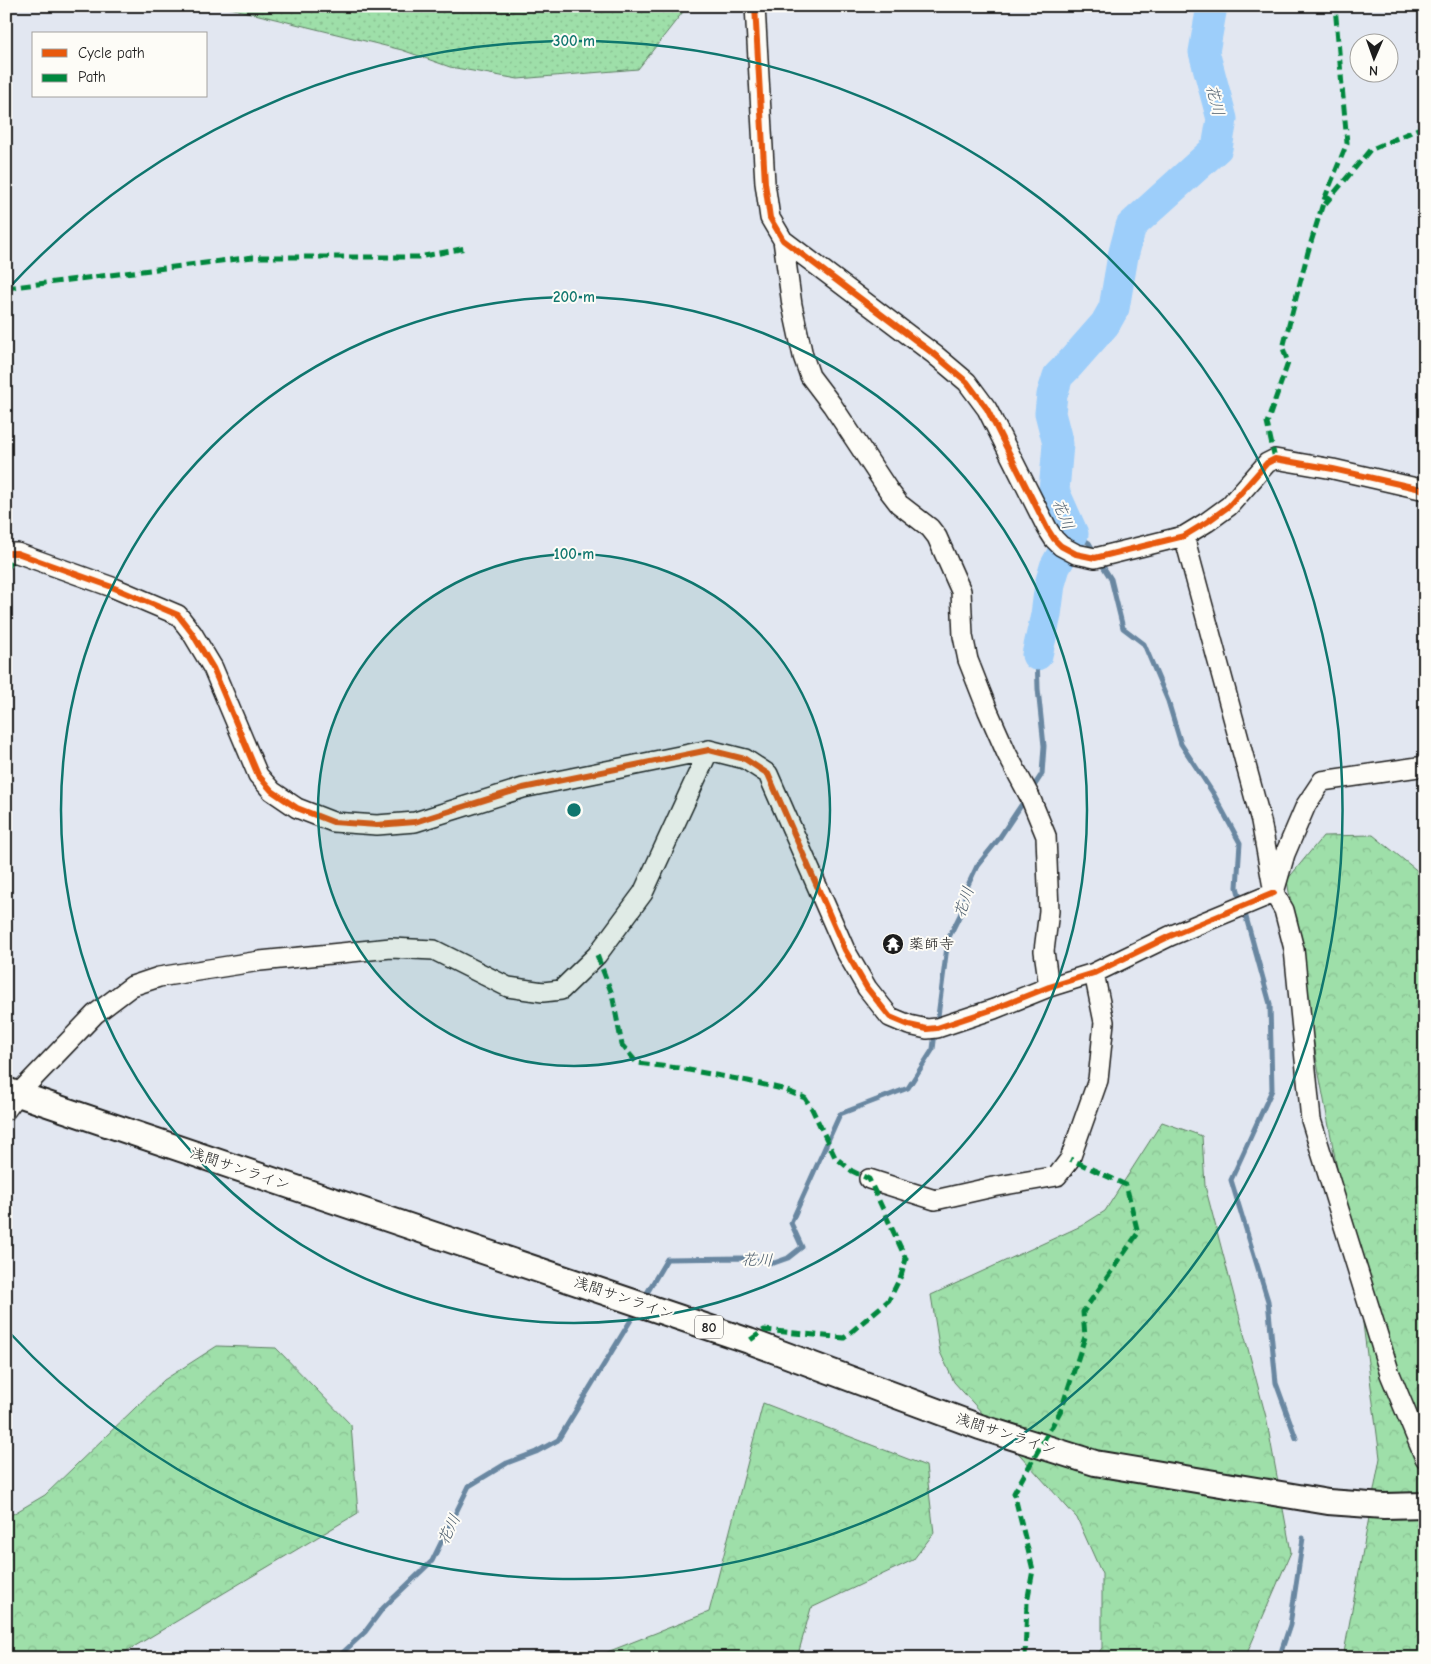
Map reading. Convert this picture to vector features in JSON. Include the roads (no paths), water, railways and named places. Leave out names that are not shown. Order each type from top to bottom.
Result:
[{"type":"main road","name":"浅間サンライン","points":[[10,1098],[749,1341],[980,1427],[1095,1464],[1328,1502],[1384,1506],[1425,1504]]},
{"type":"street","points":[[755,6],[764,184],[770,218],[783,240],[935,354],[967,382],[987,409],[1047,528],[1061,546],[1076,554],[1095,558],[1184,536],[1229,506],[1267,463],[1275,459],[1333,469],[1425,490]]},
{"type":"street","points":[[783,240],[792,305],[803,356],[810,376],[832,405],[899,504],[930,528],[937,537],[961,591],[963,636],[968,660],[995,728],[1030,797],[1046,836],[1049,911],[1044,951],[1049,987]]},
{"type":"street","points":[[1184,536],[1260,821],[1274,893],[1284,910],[1294,949],[1311,1120],[1390,1374],[1425,1458]]},
{"type":"street","points":[[6,553],[17,553],[178,615],[192,633],[213,668],[258,774],[272,791],[297,808],[333,822],[377,825],[415,822],[524,788],[709,750],[745,759],[768,774],[786,811],[845,950],[867,988],[890,1017],[909,1025],[937,1028],[994,1009],[1049,987],[1094,973],[1170,936],[1274,893]]},
{"type":"street","points":[[10,1098],[94,1014],[132,986],[159,977],[260,961],[399,948],[434,950],[508,987],[543,992],[561,990],[597,955],[643,893],[709,750]]},
{"type":"street","points":[[1274,893],[1285,854],[1306,805],[1322,781],[1425,766]]},
{"type":"street","points":[[869,1179],[935,1200],[993,1187],[1057,1176],[1070,1159],[1098,1080],[1104,1022],[1094,973]]},
{"type":"waterway","name":"花川","points":[[1037,655],[1055,567],[1073,534],[1054,491],[1058,444],[1050,413],[1052,395],[1058,376],[1105,324],[1114,308],[1123,256],[1131,226],[1217,148],[1222,119],[1204,52],[1212,6]]},
{"type":"waterway","points":[[1073,534],[1089,543],[1095,553]]},
{"type":"waterway","points":[[1099,560],[1111,579],[1123,628],[1144,644],[1168,701],[1181,744],[1213,793],[1240,843],[1237,887],[1241,902]]},
{"type":"waterway","name":"花川","points":[[1032,789],[1042,774],[1044,746],[1038,689],[1037,655]]},
{"type":"waterway","name":"花川","points":[[937,1024],[948,939],[961,913],[968,885],[977,866],[998,840],[1026,798]]},
{"type":"waterway","points":[[1244,910],[1270,1004],[1272,1090],[1231,1180],[1268,1301],[1276,1383],[1296,1438]]},
{"type":"waterway","name":"花川","points":[[644,1298],[667,1259],[742,1258],[774,1263],[788,1258],[802,1247],[791,1223],[840,1114],[908,1088],[933,1049],[935,1033]]},
{"type":"waterway","name":"花川","points":[[337,1658],[365,1632],[383,1608],[432,1561],[469,1486],[507,1463],[536,1452],[558,1440],[637,1310]]},
{"type":"waterway","points":[[1279,1658],[1290,1625],[1303,1538]]},
{"type":"place","name":"薬師寺","points":[[893,944]]}]
